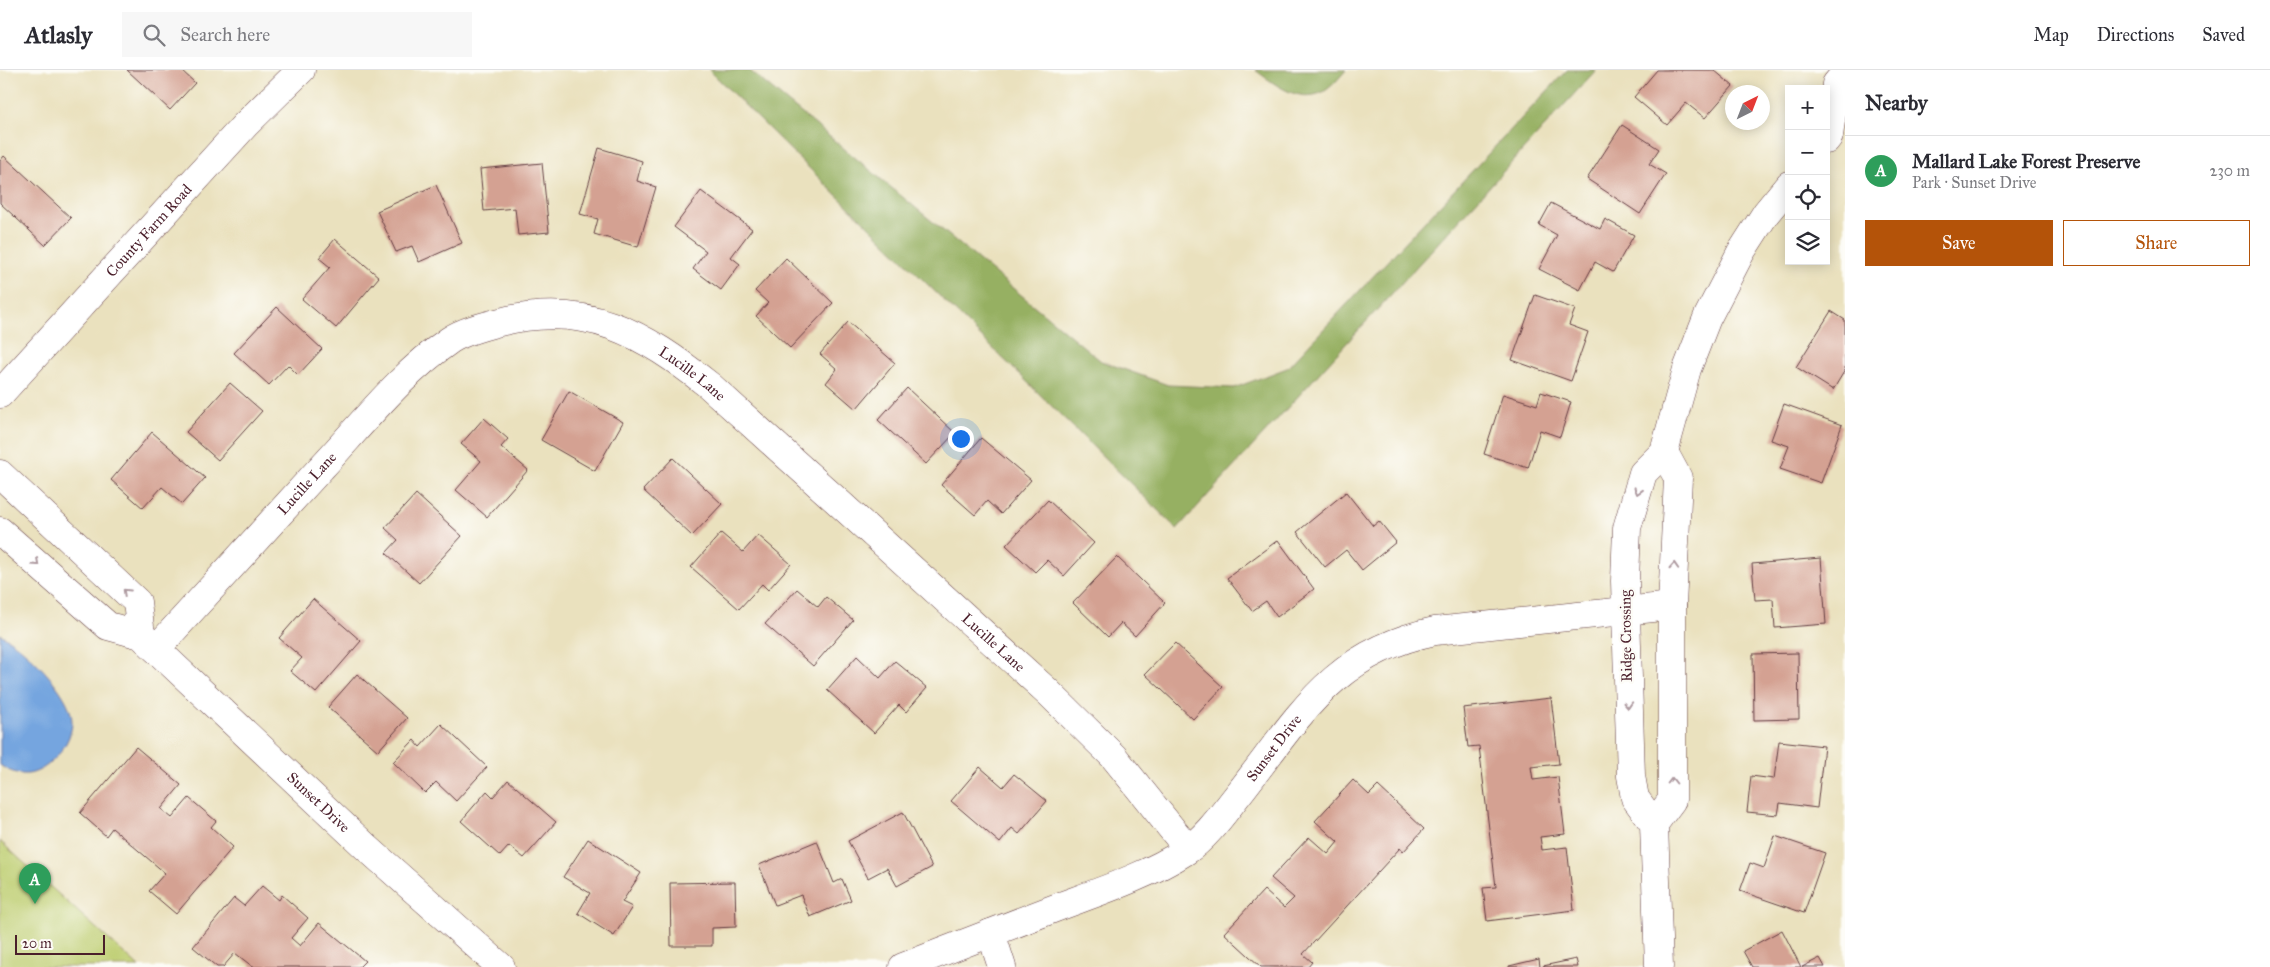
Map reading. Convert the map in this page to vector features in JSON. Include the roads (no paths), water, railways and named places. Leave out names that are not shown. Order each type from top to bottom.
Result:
[{"type":"street","name":"County Farm Road","points":[[0,394],[245,125],[300,70]]},
{"type":"street","points":[[1834,136],[1836,84],[1845,73]]},
{"type":"street","name":"Ridge Crossing","points":[[1654,824],[1635,798],[1631,776],[1626,611],[1627,528],[1643,473],[1664,452],[1687,369],[1707,318],[1741,252],[1766,213],[1785,190]]},
{"type":"street","name":"Lucille Lane","points":[[148,642],[388,396],[432,354],[452,339],[483,326],[515,318],[545,314],[587,318],[621,327],[653,344],[676,359],[710,386],[1048,692],[1114,757],[1188,850]]},
{"type":"street","points":[[1659,967],[1654,824],[1672,800],[1672,606],[1678,478],[1664,452]]},
{"type":"street","points":[[0,474],[137,602],[148,642]]},
{"type":"street","name":"Sunset Drive","points":[[0,531],[108,626],[148,642],[366,846],[501,967]]},
{"type":"street","name":"Sunset Drive","points":[[903,967],[1144,872],[1188,850],[1229,806],[1307,706],[1344,669],[1365,655],[1411,636],[1435,631],[1672,606]]},
{"type":"street","points":[[991,933],[1002,967]]},
{"type":"water","points":[[0,634],[33,659],[45,672],[64,697],[70,710],[72,721],[69,738],[59,754],[44,767],[28,774],[13,772],[0,765]]},
{"type":"place","name":"Mallard Lake Forest Preserve","points":[[35,904]]}]
